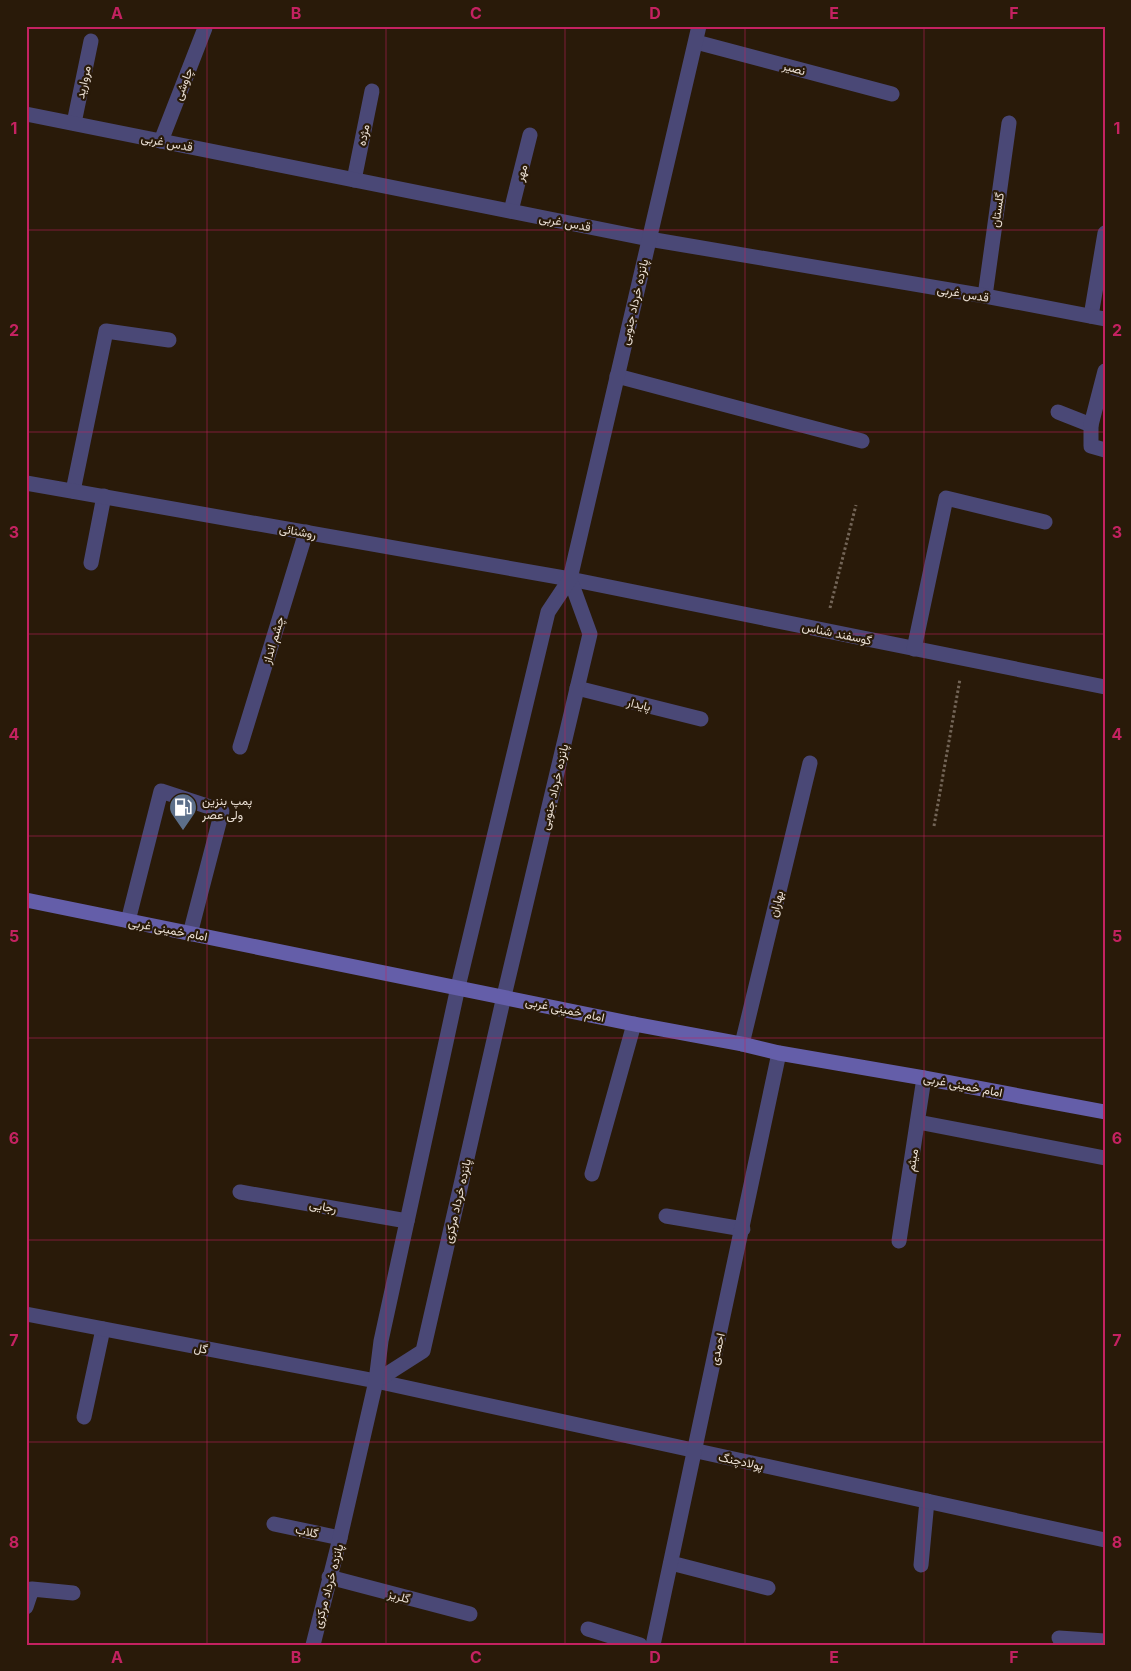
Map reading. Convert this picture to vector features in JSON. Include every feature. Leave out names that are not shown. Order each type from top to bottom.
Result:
[{"type":"main road","name":"امام خمینی غربی","points":[[26,900],[779,1053],[1105,1112]]},
{"type":"street","name":"پانزده خرداد جنوبی","points":[[458,987],[548,612],[570,579],[700,26]]},
{"type":"street","name":"چاوشی","points":[[161,140],[205,28]]},
{"type":"street","name":"مروارید","points":[[74,124],[91,42]]},
{"type":"street","name":"نصیر","points":[[696,42],[892,94]]},
{"type":"street","name":"مژده","points":[[354,180],[372,91]]},
{"type":"street","name":"قدس غربی","points":[[26,114],[649,238],[1098,317]]},
{"type":"street","name":"گلستان","points":[[985,296],[1008,123]]},
{"type":"street","name":"مهر","points":[[511,211],[530,135]]},
{"type":"street","points":[[1098,317],[1105,233]]},
{"type":"street","points":[[73,491],[106,331],[169,340]]},
{"type":"street","points":[[1105,371],[1091,425],[1091,446],[1105,450]]},
{"type":"street","points":[[617,376],[862,441]]},
{"type":"street","points":[[1058,412],[1091,425]]},
{"type":"street","name":"روشنائی","points":[[26,483],[570,579]]},
{"type":"street","points":[[90,563],[104,496]]},
{"type":"street","points":[[914,649],[946,498],[1045,522]]},
{"type":"street","name":"چشم انداز","points":[[240,747],[306,532]]},
{"type":"street","name":"پانزده خرداد جنوبی","points":[[504,996],[590,634],[570,579]]},
{"type":"street","name":"گوسفند شناس","points":[[570,579],[1105,688]]},
{"type":"street","name":"پایدار","points":[[577,688],[701,719]]},
{"type":"street","name":"بهاران","points":[[742,1044],[810,763]]},
{"type":"street","points":[[128,921],[161,791],[222,811],[190,934]]},
{"type":"street","name":"پانزده خرداد مرکزی","points":[[313,1645],[376,1381],[381,1341],[458,987]]},
{"type":"street","name":"پانزده خرداد مرکزی","points":[[376,1381],[423,1351],[504,996]]},
{"type":"street","points":[[592,1174],[634,1024]]},
{"type":"street","name":"احمدی","points":[[653,1645],[779,1053]]},
{"type":"street","name":"میثم","points":[[899,1241],[924,1078]]},
{"type":"street","points":[[918,1122],[1105,1158]]},
{"type":"street","name":"رجایی","points":[[240,1192],[407,1221]]},
{"type":"street","points":[[666,1216],[742,1229]]},
{"type":"street","name":"گل","points":[[26,1314],[376,1381]]},
{"type":"street","points":[[84,1417],[103,1329]]},
{"type":"street","name":"پولادچنگ","points":[[376,1381],[1105,1540]]},
{"type":"street","points":[[921,1565],[927,1501]]},
{"type":"street","name":"گلاب","points":[[274,1524],[340,1538]]},
{"type":"street","points":[[670,1563],[768,1588]]},
{"type":"street","name":"گلریز","points":[[329,1577],[470,1614]]},
{"type":"street","points":[[26,1607],[32,1590],[73,1593]]},
{"type":"street","points":[[588,1629],[640,1645]]},
{"type":"street","points":[[1058,1638],[1105,1641]]},
{"type":"path","points":[[825,631],[856,505]]},
{"type":"path","points":[[934,826],[964,659]]},
{"type":"place","name":"پمپ بنزین ولی عصر","points":[[183,831]]}]
